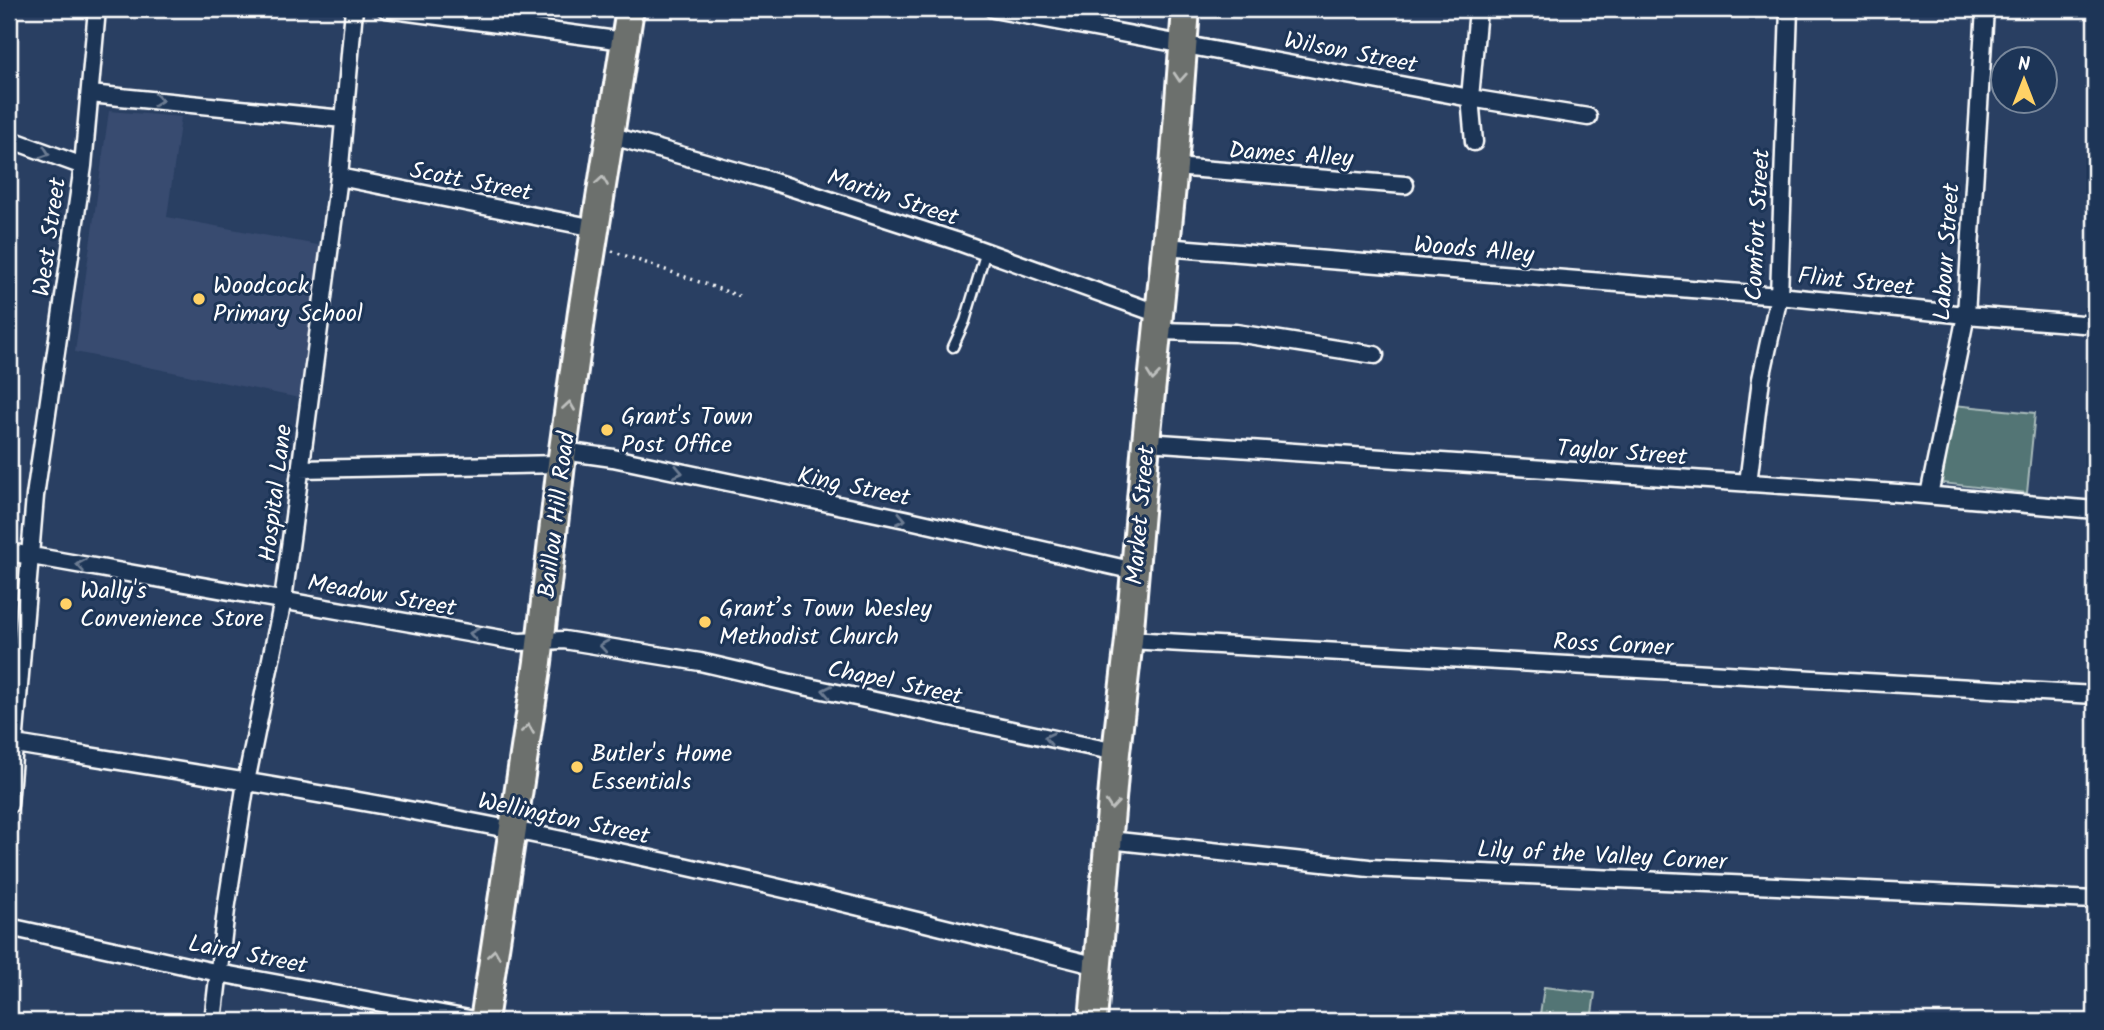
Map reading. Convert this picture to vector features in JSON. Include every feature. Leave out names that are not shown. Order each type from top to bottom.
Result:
[{"type":"main road","name":"Baillou Hill Road","points":[[482,1021],[541,641],[562,458],[629,9]]},
{"type":"main road","name":"Market Street","points":[[1093,1021],[1116,752],[1174,167],[1186,9]]},
{"type":"street","name":"West Street","points":[[9,805],[35,496],[83,166],[97,9]]},
{"type":"street","name":"Hospital Lane","points":[[213,1021],[246,782],[283,600],[339,177],[354,9]]},
{"type":"street","points":[[386,9],[624,41]]},
{"type":"street","name":"Wilson Street","points":[[993,9],[1471,98],[1588,117]]},
{"type":"street","points":[[1474,142],[1471,98],[1478,9]]},
{"type":"street","name":"Comfort Street","points":[[1748,483],[1761,379],[1780,296],[1789,9]]},
{"type":"street","name":"Labour Street","points":[[1929,495],[1966,315],[1984,9]]},
{"type":"street","points":[[90,94],[343,119]]},
{"type":"street","name":"Martin Street","points":[[609,135],[765,179],[986,251],[1158,322],[1375,355]]},
{"type":"street","points":[[9,139],[83,166]]},
{"type":"street","name":"Dames Alley","points":[[1174,167],[1405,185]]},
{"type":"street","name":"Scott Street","points":[[339,177],[594,236]]},
{"type":"street","name":"Woods Alley","points":[[1165,247],[1780,296]]},
{"type":"street","name":"Flint Street","points":[[1780,296],[2095,325]]},
{"type":"street","name":"Taylor Street","points":[[1146,442],[1929,495],[2095,510]]},
{"type":"street","name":"King Street","points":[[300,469],[562,458],[626,461],[905,519],[1135,571]]},
{"type":"street","name":"Meadow Street","points":[[9,552],[519,642],[541,641]]},
{"type":"street","name":"Chapel Street","points":[[541,641],[564,640],[700,662],[1116,752]]},
{"type":"street","name":"Ross Corner","points":[[1129,640],[2095,695]]},
{"type":"street","name":"Wellington Street","points":[[15,744],[513,830],[830,898],[1098,966]]},
{"type":"street","name":"Lily of the Valley Corner","points":[[1109,840],[1369,868],[2095,900]]},
{"type":"street","name":"Laird Street","points":[[9,927],[219,972],[482,1021]]},
{"type":"lane","points":[[953,347],[965,321],[986,251]]},
{"type":"path","points":[[594,236],[738,296]]},
{"type":"shaded area","name":"Woodcock Primary School","points":[[109,111],[181,117],[167,217],[323,246],[299,398],[75,352]]},
{"type":"green space","points":[[1953,405],[2035,413],[2027,493],[1942,483]]},
{"type":"green space","points":[[1544,987],[1595,993],[1591,1021],[1539,1021]]},
{"type":"place","name":"Woodcock Primary School","points":[[199,299]]},
{"type":"place","name":"Grant's Town Post Office","points":[[607,430]]},
{"type":"place","name":"Wally's Convenience Store","points":[[66,604]]},
{"type":"place","name":"Grant’s Town Wesley Methodist Church","points":[[705,622]]},
{"type":"place","name":"Butler's Home Essentials","points":[[577,767]]}]
